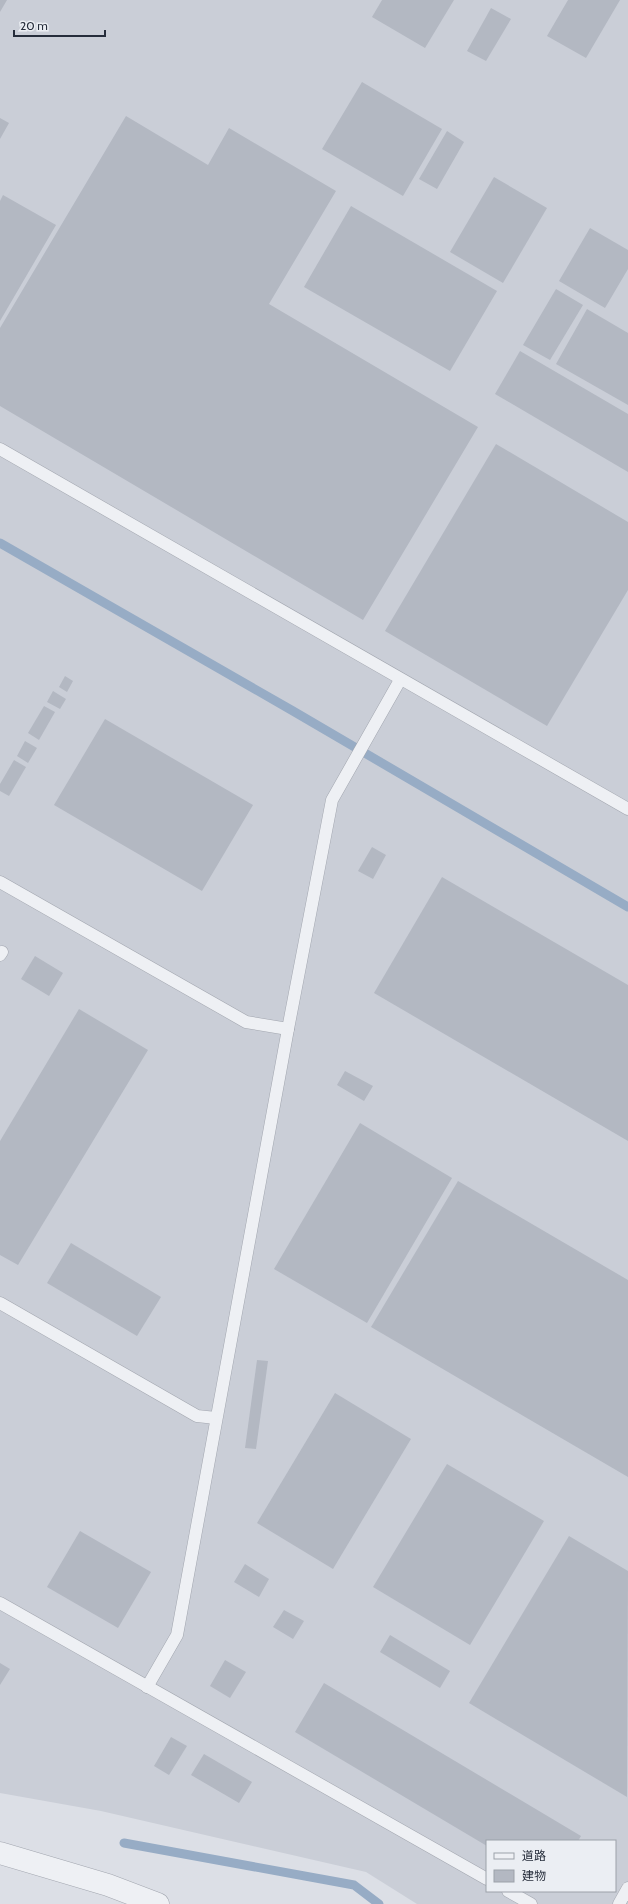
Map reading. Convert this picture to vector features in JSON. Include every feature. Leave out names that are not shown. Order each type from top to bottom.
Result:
[{"type":"street","points":[[0,1853],[108,1885],[158,1904]]},
{"type":"lane","points":[[0,449],[400,680],[628,809]]},
{"type":"lane","points":[[147,1687],[177,1635],[288,1029],[332,800],[400,680]]},
{"type":"lane","points":[[0,882],[246,1022],[288,1029]]},
{"type":"lane","points":[[0,1304],[198,1416],[216,1418]]},
{"type":"lane","points":[[0,1603],[486,1878]]},
{"type":"lane","points":[[619,1904],[628,1888]]},
{"type":"lane","points":[[510,1892],[531,1904]]},
{"type":"shaded area","points":[[0,0],[628,0],[628,1904],[417,1904],[366,1872],[101,1811],[0,1793]]},
{"type":"building","points":[[0,0],[7,0],[0,12]]},
{"type":"building","points":[[382,0],[454,0],[425,48],[372,17]]},
{"type":"building","points":[[568,0],[620,0],[586,58],[547,36]]},
{"type":"building","points":[[491,8],[511,19],[486,61],[467,51]]},
{"type":"building","points":[[362,82],[442,129],[403,196],[322,149]]},
{"type":"building","points":[[126,116],[208,165],[229,128],[336,191],[269,304],[478,427],[363,620],[0,406],[0,328]]},
{"type":"building","points":[[0,118],[9,123],[0,139]]},
{"type":"building","points":[[447,131],[464,142],[437,189],[419,179]]},
{"type":"building","points":[[494,177],[547,208],[503,283],[450,252]]},
{"type":"building","points":[[3,195],[56,225],[0,321],[0,201]]},
{"type":"building","points":[[351,206],[497,291],[450,371],[304,287]]},
{"type":"building","points":[[590,228],[628,250],[628,269],[605,308],[559,281]]},
{"type":"building","points":[[556,289],[583,305],[550,360],[523,345]]},
{"type":"building","points":[[587,309],[628,333],[628,405],[556,364]]},
{"type":"building","points":[[520,351],[628,414],[628,472],[495,394]]},
{"type":"building","points":[[496,444],[628,522],[628,590],[547,726],[385,631]]},
{"type":"building","points":[[65,676],[73,681],[67,692],[59,687]]},
{"type":"building","points":[[53,691],[66,699],[60,709],[47,702]]},
{"type":"building","points":[[44,706],[55,712],[39,740],[28,733]]},
{"type":"building","points":[[105,719],[253,805],[202,891],[54,805]]},
{"type":"building","points":[[25,741],[37,748],[28,763],[17,756]]},
{"type":"building","points":[[14,760],[26,767],[9,796],[0,791],[0,784]]},
{"type":"building","points":[[372,847],[386,855],[373,879],[358,871]]},
{"type":"building","points":[[442,877],[628,985],[628,1141],[374,993]]},
{"type":"building","points":[[35,956],[63,973],[49,996],[21,979]]},
{"type":"building","points":[[79,1009],[148,1050],[18,1265],[0,1255],[0,1141]]},
{"type":"building","points":[[345,1071],[373,1086],[364,1101],[337,1085]]},
{"type":"building","points":[[360,1123],[452,1178],[367,1323],[274,1269]]},
{"type":"building","points":[[458,1181],[628,1280],[628,1477],[371,1327]]},
{"type":"building","points":[[71,1243],[161,1297],[137,1336],[47,1283]]},
{"type":"building","points":[[257,1360],[268,1361],[256,1449],[245,1448]]},
{"type":"building","points":[[335,1393],[411,1439],[333,1569],[257,1523]]},
{"type":"building","points":[[447,1464],[544,1521],[470,1645],[373,1587]]},
{"type":"building","points":[[80,1531],[151,1572],[118,1628],[47,1587]]},
{"type":"building","points":[[569,1536],[628,1571],[627,1797],[469,1703]]},
{"type":"building","points":[[245,1564],[269,1579],[259,1597],[234,1582]]},
{"type":"building","points":[[284,1610],[304,1621],[293,1639],[273,1627]]},
{"type":"building","points":[[390,1635],[450,1671],[440,1688],[380,1652]]},
{"type":"building","points":[[225,1660],[246,1672],[230,1698],[210,1686]]},
{"type":"building","points":[[0,1663],[10,1669],[0,1685]]},
{"type":"building","points":[[324,1683],[581,1836],[579,1840],[486,1840],[486,1845],[295,1732]]},
{"type":"building","points":[[171,1737],[187,1746],[169,1775],[154,1766]]},
{"type":"building","points":[[204,1754],[252,1782],[239,1803],[191,1775]]},
{"type":"waterway","points":[[0,543],[293,711],[628,907]]},
{"type":"waterway","points":[[124,1843],[354,1885],[379,1904]]}]
